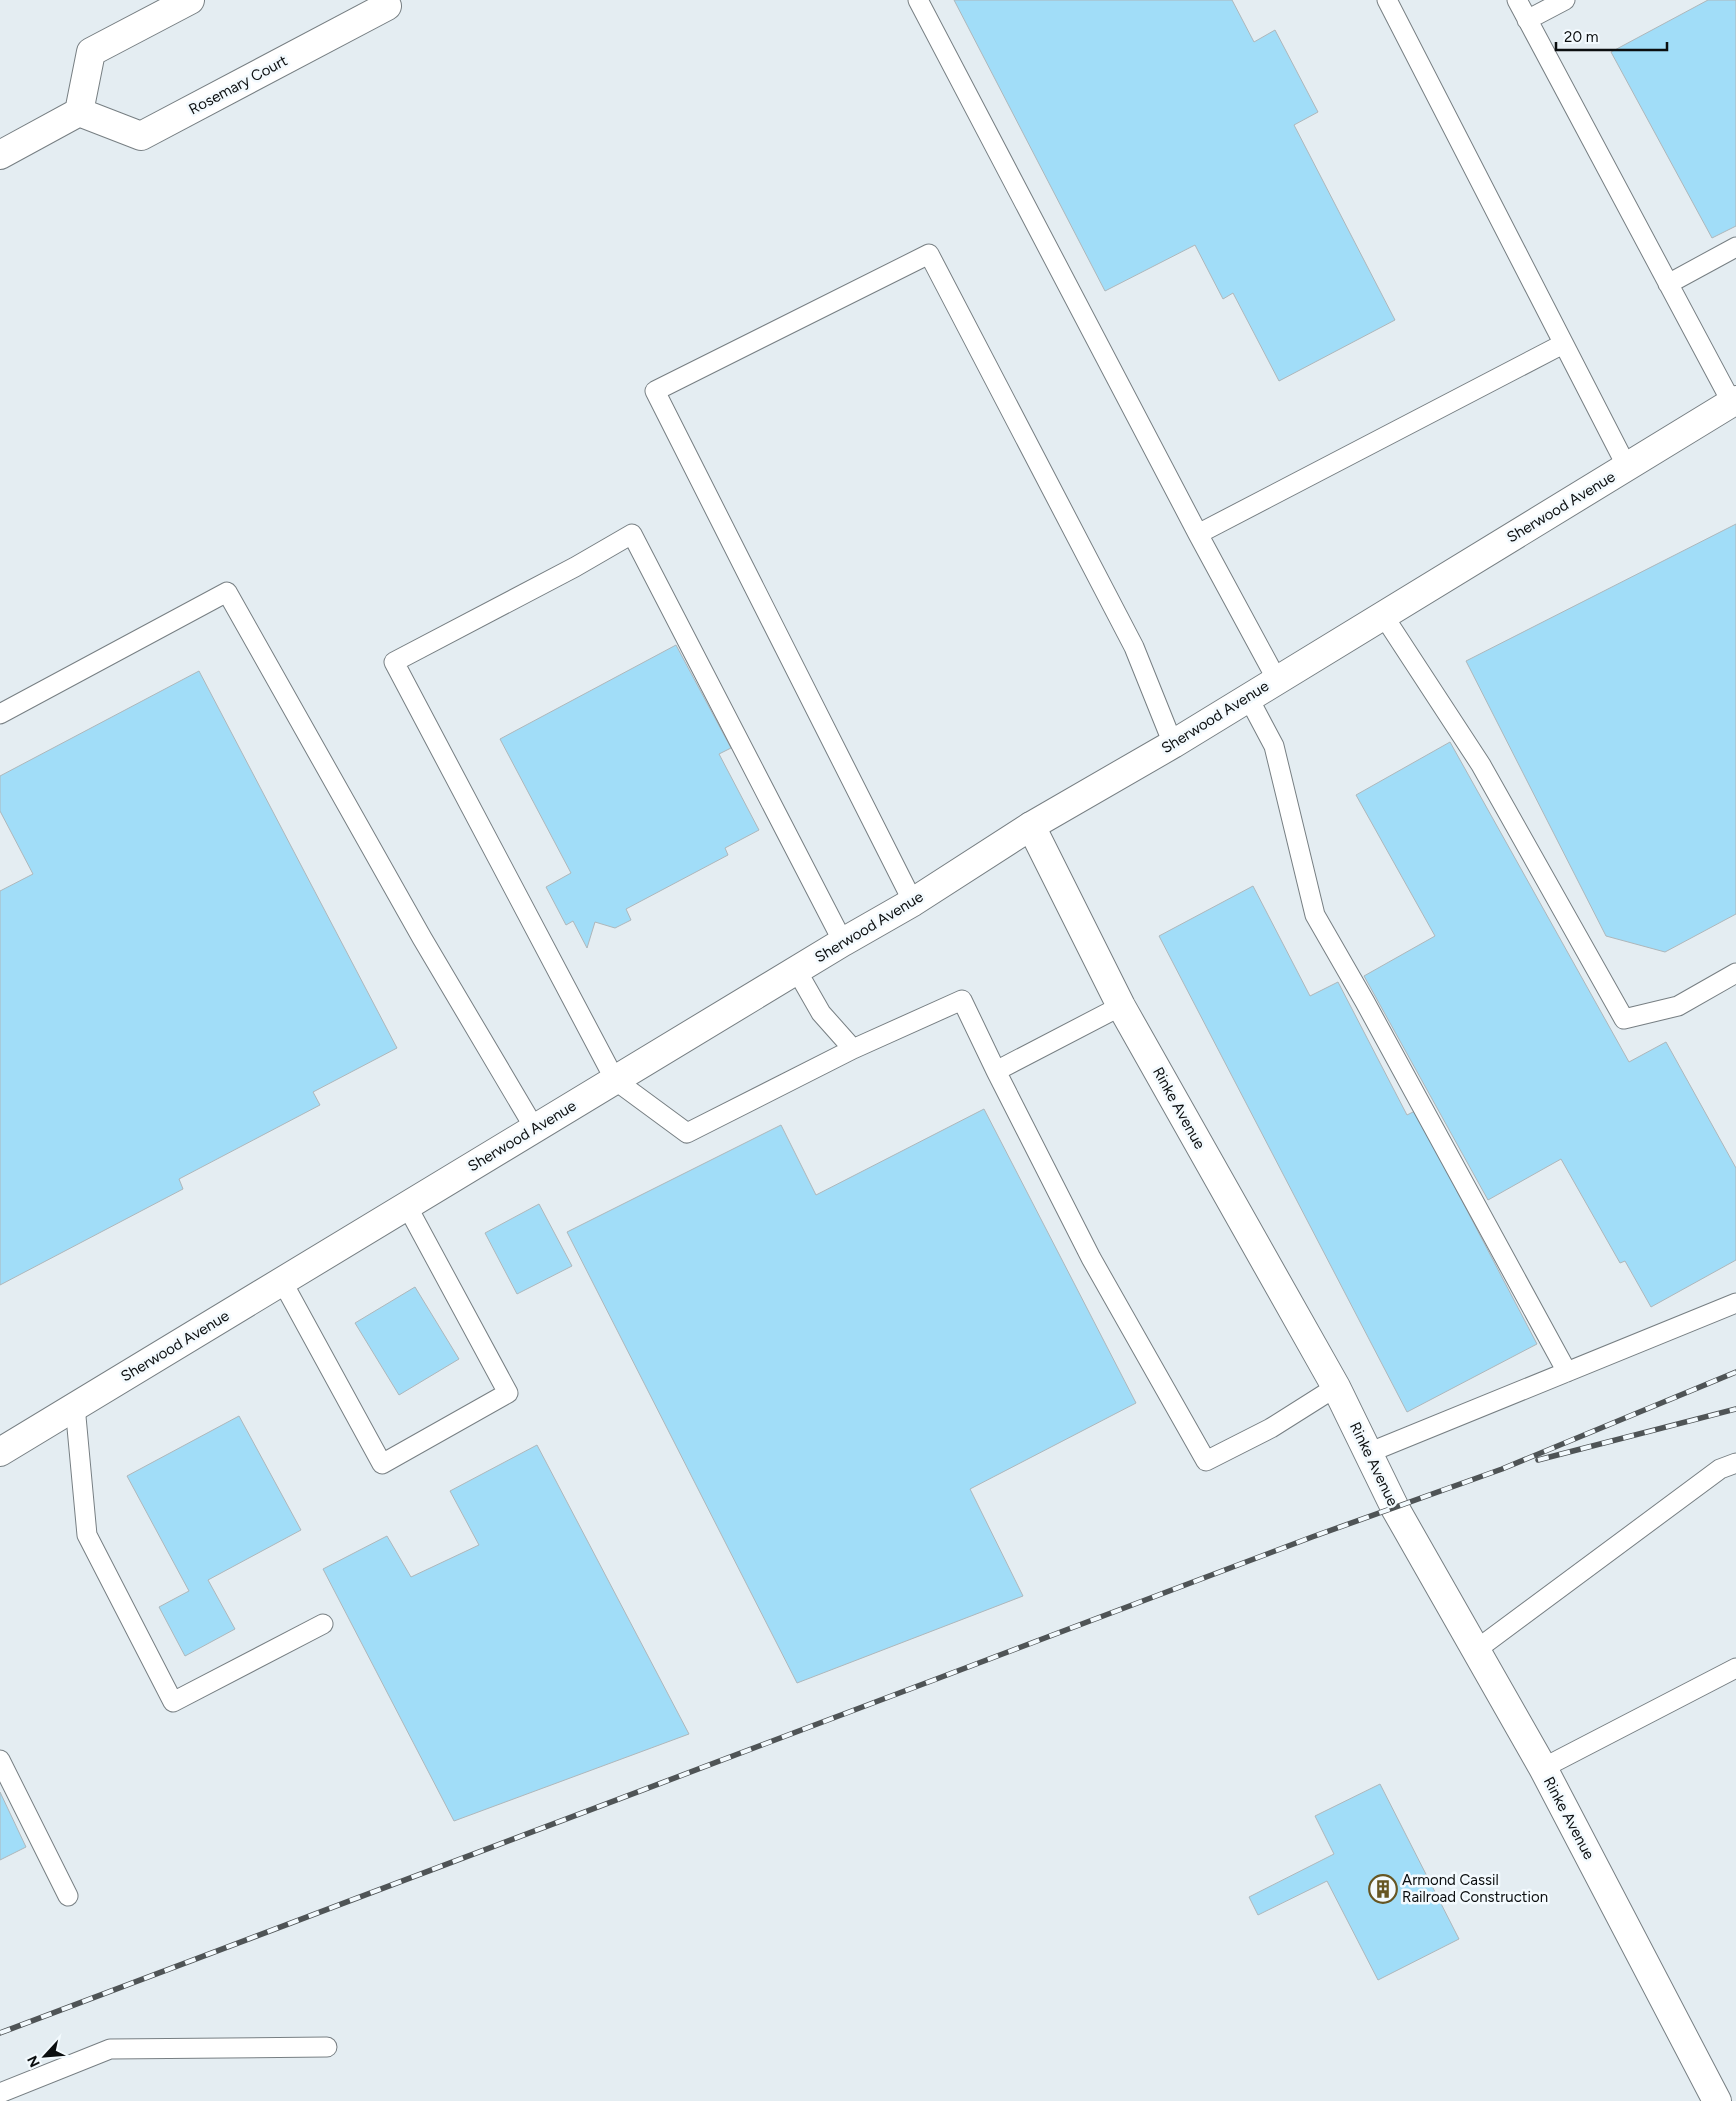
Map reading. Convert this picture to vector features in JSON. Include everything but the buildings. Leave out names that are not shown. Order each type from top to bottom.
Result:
[{"type":"street","points":[[0,155],[79,112],[91,52],[190,0]]},
{"type":"street","name":"Rosemary Court","points":[[79,112],[141,136],[387,6],[384,0]]},
{"type":"street","name":"Sherwood Avenue","points":[[0,1452],[797,970],[913,902],[1031,826],[1173,744],[1734,401]]},
{"type":"street","name":"Rinke Avenue","points":[[1031,826],[1121,1006],[1336,1387],[1395,1508],[1543,1768],[1717,2101]]},
{"type":"lane","points":[[918,0],[1198,534],[1277,680]]},
{"type":"lane","points":[[1387,0],[1627,466]]},
{"type":"lane","points":[[1516,0],[1668,284],[1734,401]]},
{"type":"lane","points":[[1527,20],[1565,0]]},
{"type":"lane","points":[[1668,284],[1736,247]]},
{"type":"lane","points":[[913,902],[654,391],[928,254],[1134,647],[1173,744]]},
{"type":"lane","points":[[1198,534],[1563,344]]},
{"type":"lane","points":[[844,942],[632,534],[575,567],[394,662],[615,1080],[687,1134],[853,1050],[962,1000],[1091,1258],[1206,1460],[1271,1428],[1336,1387]]},
{"type":"lane","points":[[0,714],[227,592],[422,938],[535,1129]]},
{"type":"lane","points":[[1383,615],[1480,765],[1624,1019],[1678,1006],[1736,973]]},
{"type":"lane","points":[[1248,697],[1274,746],[1315,915],[1365,1002],[1567,1372]]},
{"type":"lane","points":[[797,970],[821,1013],[853,1050]]},
{"type":"lane","points":[[996,1071],[1121,1006]]},
{"type":"lane","points":[[282,1281],[382,1464],[508,1393],[407,1206]]},
{"type":"lane","points":[[1368,1453],[1736,1303]]},
{"type":"lane","points":[[75,1406],[87,1536],[173,1702],[323,1624]]},
{"type":"lane","points":[[1476,1650],[1720,1469],[1736,1463]]},
{"type":"lane","points":[[1543,1768],[1736,1668]]},
{"type":"lane","points":[[0,1760],[68,1896]]},
{"type":"lane","points":[[0,2094],[110,2049],[327,2047]]},
{"type":"railway","points":[[0,2033],[1312,1537],[1502,1469],[1736,1372]]},
{"type":"railway","points":[[1538,1460],[1736,1409]]},
{"type":"place","name":"Armond Cassil Railroad Construction","points":[[1383,1889]]}]
